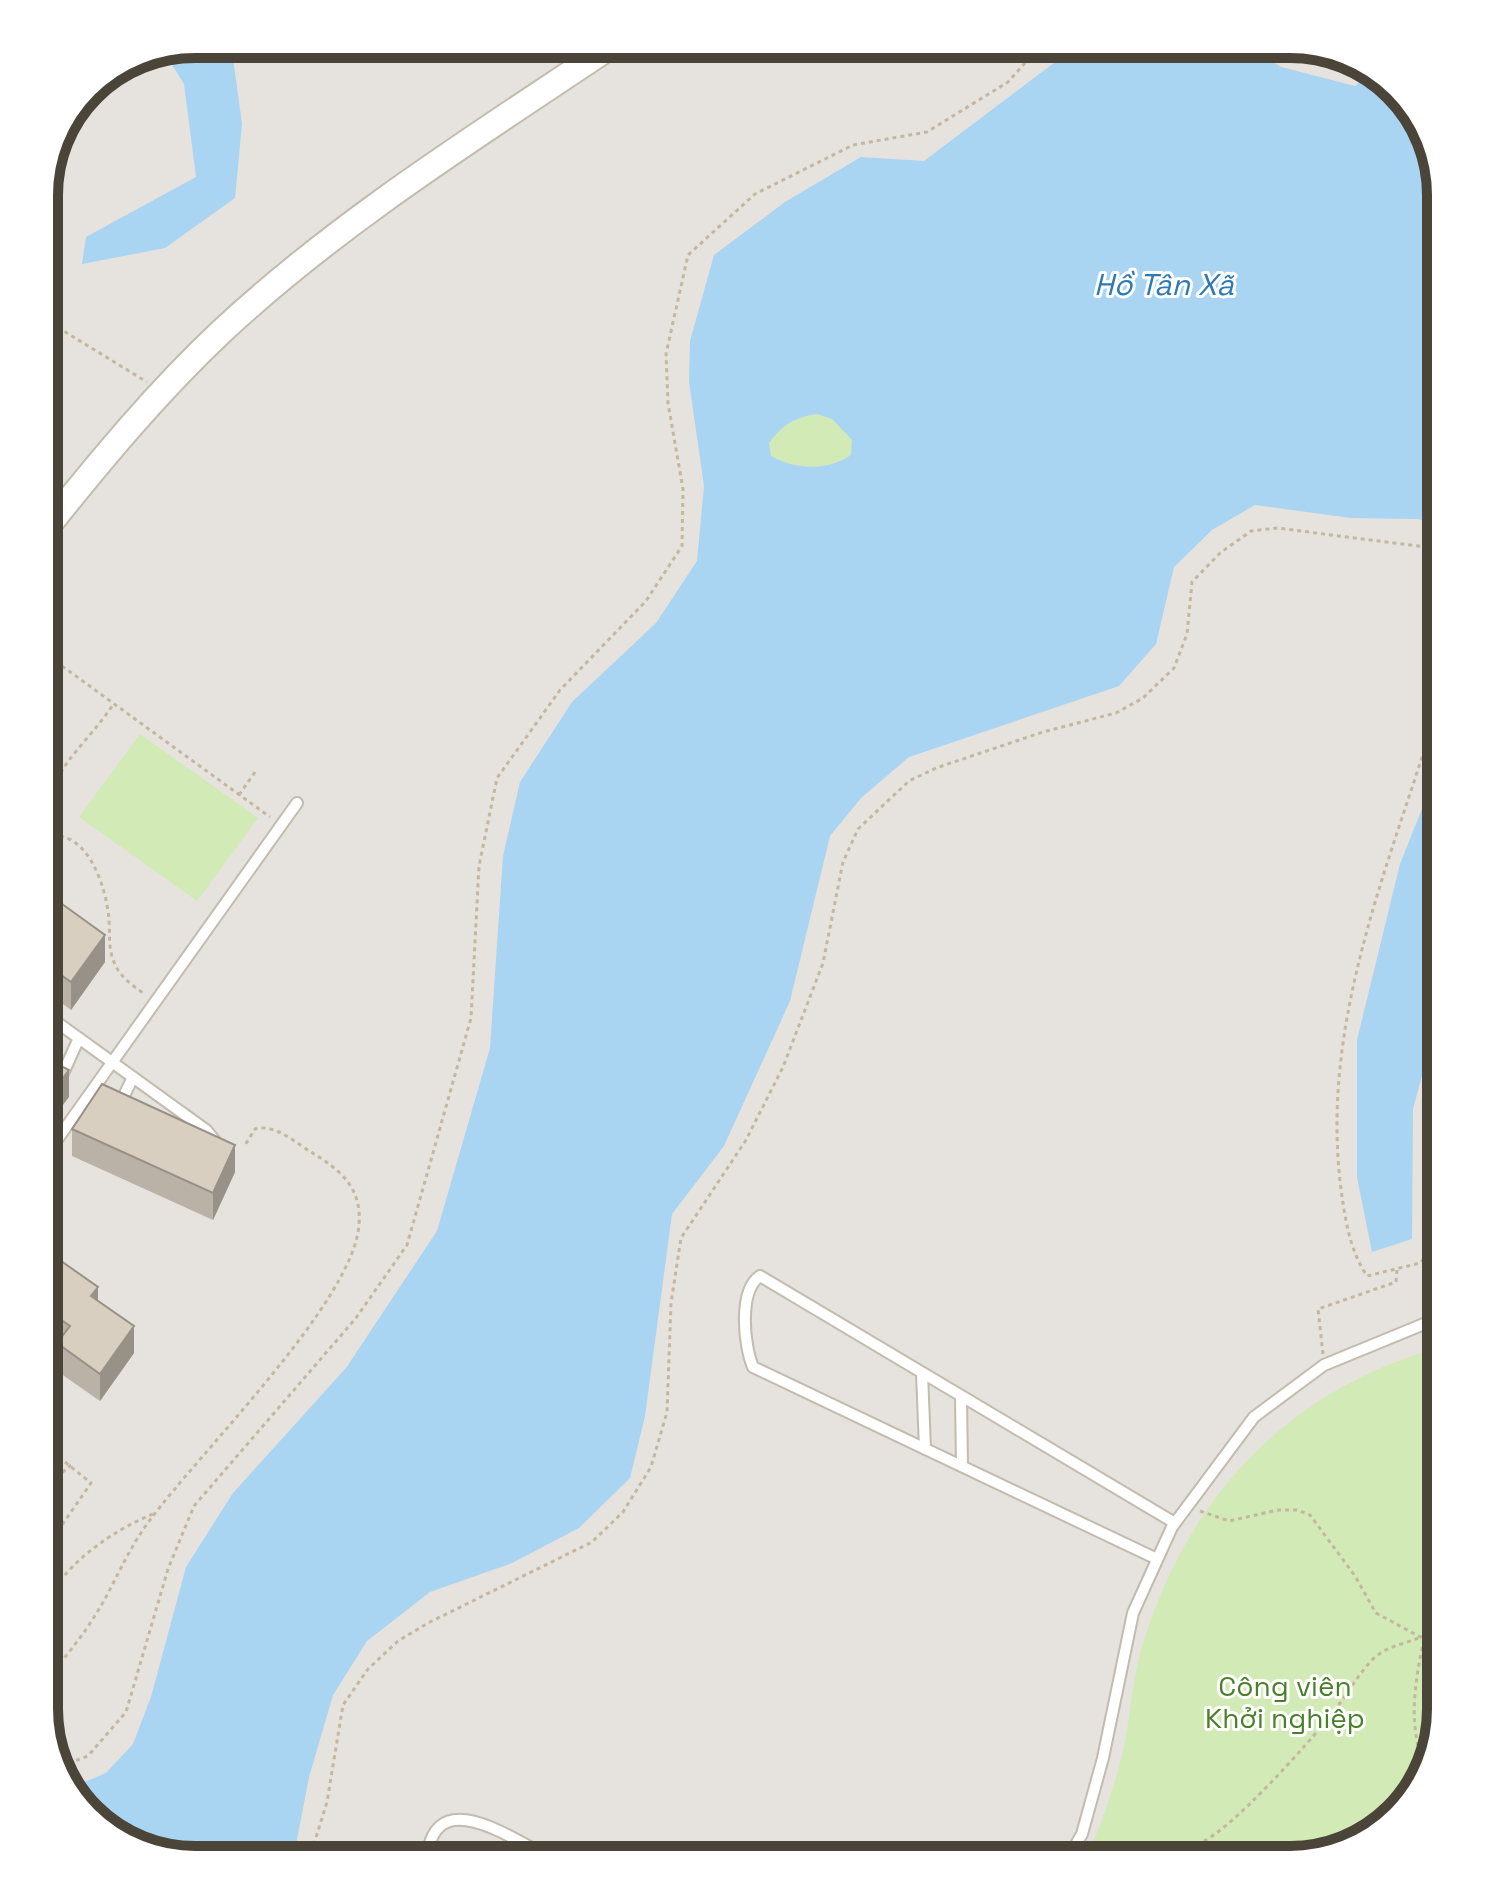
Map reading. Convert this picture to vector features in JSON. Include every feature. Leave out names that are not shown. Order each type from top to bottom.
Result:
[{"type":"street","points":[[58,514],[162,391],[222,331],[323,246],[594,58]]},
{"type":"lane","points":[[58,1138],[297,803]]},
{"type":"lane","points":[[58,1023],[206,1130],[214,1139],[216,1155]]},
{"type":"lane","points":[[60,1081],[79,1038]]},
{"type":"lane","points":[[119,1106],[133,1077]]},
{"type":"lane","points":[[1157,1559],[753,1367],[746,1321],[747,1299],[754,1280],[760,1276],[1175,1523]]},
{"type":"lane","points":[[1075,1846],[1103,1758],[1133,1613],[1175,1523],[1254,1417],[1324,1365],[1427,1322]]},
{"type":"lane","points":[[922,1373],[925,1449]]},
{"type":"lane","points":[[961,1397],[962,1466]]},
{"type":"lane","points":[[430,1846],[433,1834],[447,1819],[457,1817],[474,1821],[525,1846]]},
{"type":"path","points":[[69,1763],[88,1756],[126,1712],[168,1569],[194,1506],[356,1318],[407,1245],[471,1018],[479,866],[497,778],[560,690],[646,601],[682,546],[683,489],[668,403],[666,354],[688,255],[755,194],[853,145],[927,132],[1008,82],[1029,58]]},
{"type":"path","points":[[58,328],[162,391]]},
{"type":"path","points":[[313,1846],[327,1802],[343,1705],[368,1669],[398,1641],[428,1623],[592,1542],[623,1512],[651,1467],[667,1412],[671,1303],[681,1238],[746,1140],[783,1067],[823,963],[843,862],[858,829],[909,781],[936,768],[1043,732],[1116,713],[1143,698],[1174,668],[1187,634],[1192,582],[1220,553],[1251,531],[1277,528],[1427,547]]},
{"type":"path","points":[[62,666],[270,817]]},
{"type":"path","points":[[58,778],[96,731],[114,703]]},
{"type":"path","points":[[1427,741],[1362,944],[1343,1037],[1338,1100],[1341,1189],[1358,1264],[1367,1276],[1420,1263],[1427,1256]]},
{"type":"path","points":[[239,795],[255,772]]},
{"type":"path","points":[[58,835],[79,844],[91,861],[105,895],[115,966],[143,993]]},
{"type":"path","points":[[58,1664],[81,1637],[156,1513],[324,1304],[351,1260],[359,1226],[357,1199],[348,1179],[272,1128],[255,1129],[245,1145]]},
{"type":"path","points":[[1324,1365],[1318,1309],[1396,1282],[1397,1269]]},
{"type":"path","points":[[1417,1325],[1427,1337]]},
{"type":"path","points":[[58,1455],[88,1478],[91,1488],[58,1532]]},
{"type":"path","points":[[58,1476],[71,1465]]},
{"type":"path","points":[[1189,1503],[1214,1518],[1229,1521],[1278,1510],[1297,1510],[1310,1515],[1355,1576],[1376,1613],[1424,1639]]},
{"type":"path","points":[[58,1588],[68,1573],[100,1545],[135,1521],[156,1513]]},
{"type":"path","points":[[1077,1842],[1198,1844],[1217,1832],[1263,1789],[1331,1715],[1378,1654],[1427,1636]]},
{"type":"path","points":[[1420,1750],[1413,1719],[1414,1686],[1424,1639]]},
{"type":"shaded area","points":[[195,58],[1299,58],[1334,65],[1359,76],[1387,98],[1404,119],[1422,159],[1427,195],[1427,1709],[1422,1745],[1409,1778],[1393,1799],[1366,1823],[1326,1841],[1290,1846],[195,1846],[159,1841],[126,1828],[105,1812],[81,1785],[65,1753],[58,1709],[58,186],[68,143],[81,119],[98,98],[119,81],[143,68]]},
{"type":"green space","points":[[817,414],[832,419],[852,440],[852,455],[832,464],[812,467],[791,464],[771,456],[769,443],[779,431],[795,420]]},
{"type":"green space","points":[[140,734],[258,818],[197,901],[79,817]]},
{"type":"green space","name":"Công viên Khởi nghiệp","points":[[1427,1352],[1427,1709],[1422,1745],[1409,1778],[1393,1799],[1366,1823],[1351,1832],[1308,1845],[1091,1846],[1125,1744],[1140,1654],[1159,1598],[1184,1547],[1214,1501],[1249,1459],[1289,1422],[1335,1391],[1385,1366]]},
{"type":"water","points":[[233,58],[242,124],[235,198],[165,248],[82,264],[86,237],[196,177],[184,84],[170,61]]},
{"type":"water","name":"Hồ Tân Xã","points":[[1060,58],[1267,58],[1281,67],[1355,86],[1364,79],[1387,98],[1404,119],[1413,134],[1426,177],[1427,521],[1351,518],[1255,505],[1212,530],[1174,567],[1156,644],[1119,686],[909,757],[861,798],[830,836],[790,1001],[724,1146],[672,1214],[645,1416],[630,1478],[579,1528],[512,1563],[430,1592],[367,1641],[333,1695],[309,1777],[296,1846],[177,1845],[143,1836],[105,1812],[80,1784],[106,1773],[133,1744],[151,1697],[186,1567],[233,1493],[346,1368],[437,1231],[490,1048],[503,856],[520,782],[572,702],[656,623],[697,561],[704,486],[689,382],[690,341],[714,255],[785,202],[861,157],[924,161]],"holes":[[[817,414],[832,419],[852,440],[851,455],[832,464],[812,467],[791,464],[771,456],[769,443],[790,423]]]},
{"type":"water","points":[[1427,796],[1427,1057],[1413,1109],[1412,1239],[1372,1252],[1357,1177],[1357,1040],[1400,864]]},
{"type":"building","points":[[58,901],[105,935],[71,982],[58,973]]},
{"type":"building","points":[[58,1064],[69,1070],[58,1085]]},
{"type":"building","points":[[102,1084],[235,1145],[213,1193],[72,1129]]},
{"type":"building","points":[[58,1259],[98,1287],[91,1296],[134,1326],[100,1374],[58,1344],[70,1326],[58,1318]]}]
